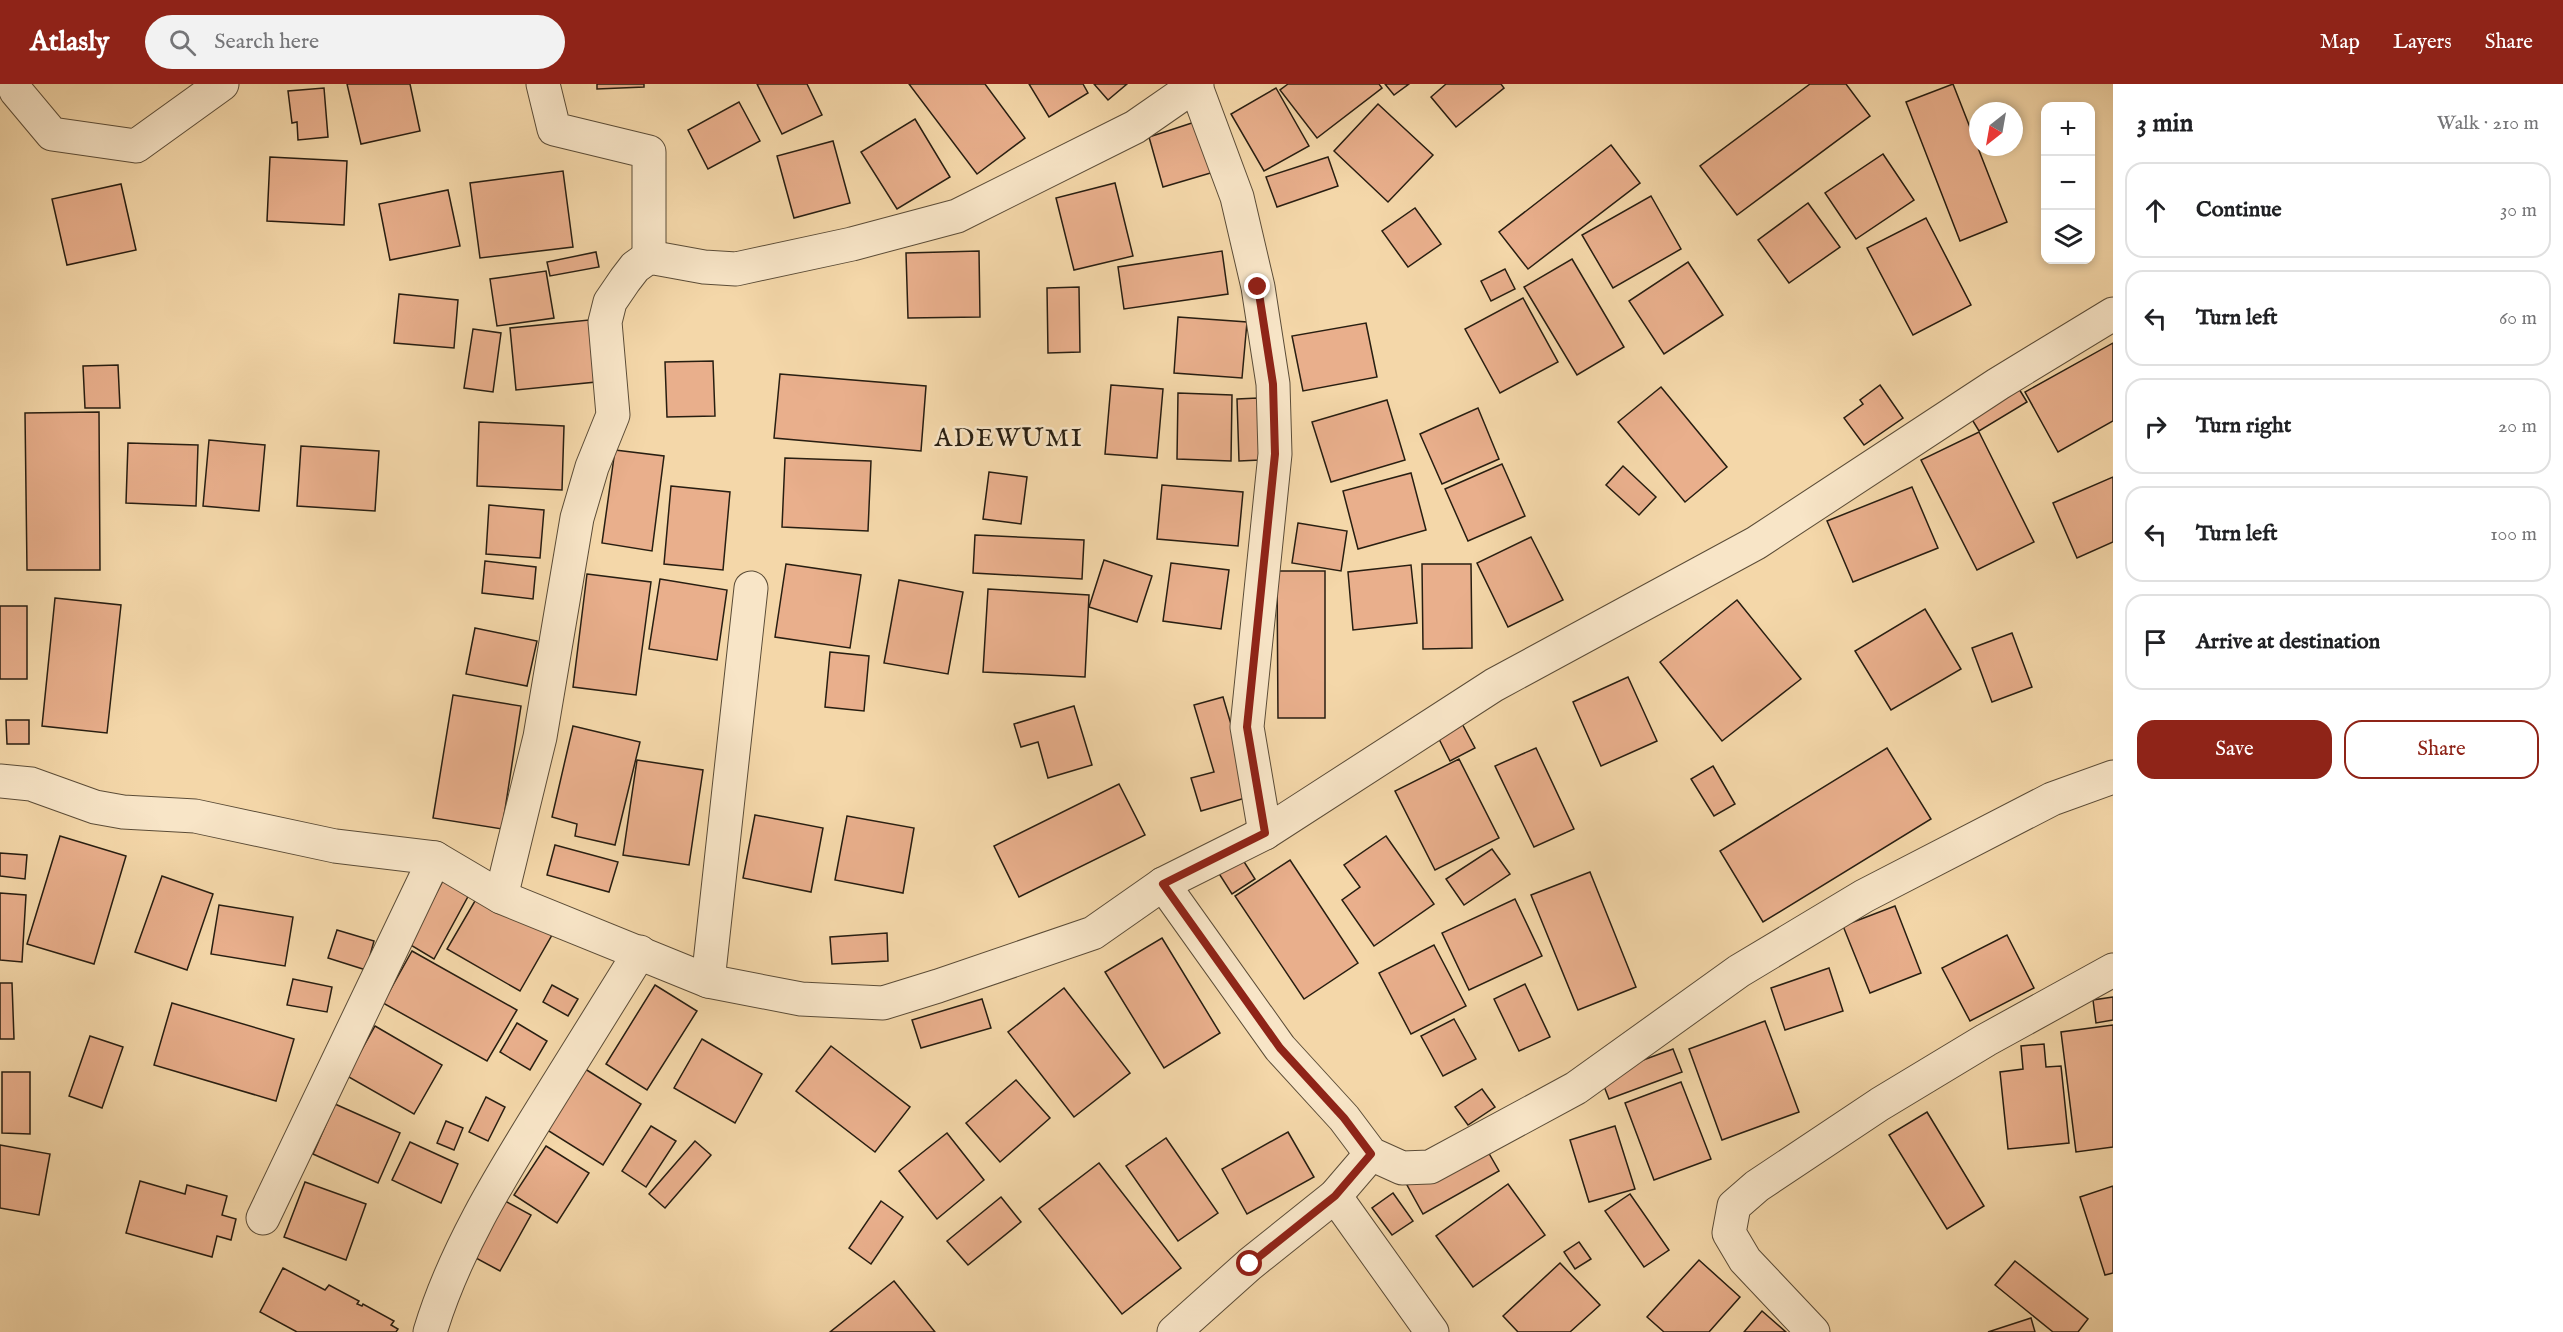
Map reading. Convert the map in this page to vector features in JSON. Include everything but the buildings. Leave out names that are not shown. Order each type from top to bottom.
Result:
[{"type":"street","points":[[14,84],[16,91],[52,134],[135,146],[222,84]]},
{"type":"street","points":[[543,84],[554,129],[649,152],[649,257]]},
{"type":"street","points":[[501,897],[540,737],[577,518],[591,466],[613,415],[605,322],[610,302],[635,267],[649,257],[704,267],[735,269],[852,244],[957,216],[1135,127],[1196,84],[1237,197],[1258,287],[1273,384],[1275,454],[1247,727],[1265,833]]},
{"type":"street","points":[[0,781],[31,784],[95,807],[123,812],[195,816],[335,846],[435,858],[501,897],[708,981],[801,999],[883,1003],[1094,933],[1163,884],[1265,833],[1494,685],[1756,543],[1998,384],[2113,314]]},
{"type":"street","points":[[708,981],[751,588]]},
{"type":"street","points":[[1163,884],[1280,1048],[1344,1118],[1371,1154],[1402,1168],[1430,1167],[1576,1088],[1739,971],[1864,896],[2052,799],[2113,777]]},
{"type":"street","points":[[263,1218],[435,858]]},
{"type":"street","points":[[430,1332],[438,1305],[470,1234],[518,1148],[640,952]]},
{"type":"street","points":[[1813,1332],[1745,1260],[1729,1233],[1734,1206],[1757,1186],[1880,1104],[1986,1040],[2113,970]]},
{"type":"street","points":[[1174,1332],[1250,1264],[1335,1196],[1371,1154]]},
{"type":"street","points":[[1335,1196],[1432,1332]]},
{"type":"district","name":"ADEWUMI","points":[[1009,437]]},
{"type":"route","points":[[1250,1264],[1335,1196],[1371,1154],[1344,1118],[1280,1048],[1163,884],[1265,833],[1247,727],[1275,454],[1273,384],[1258,287]]}]
